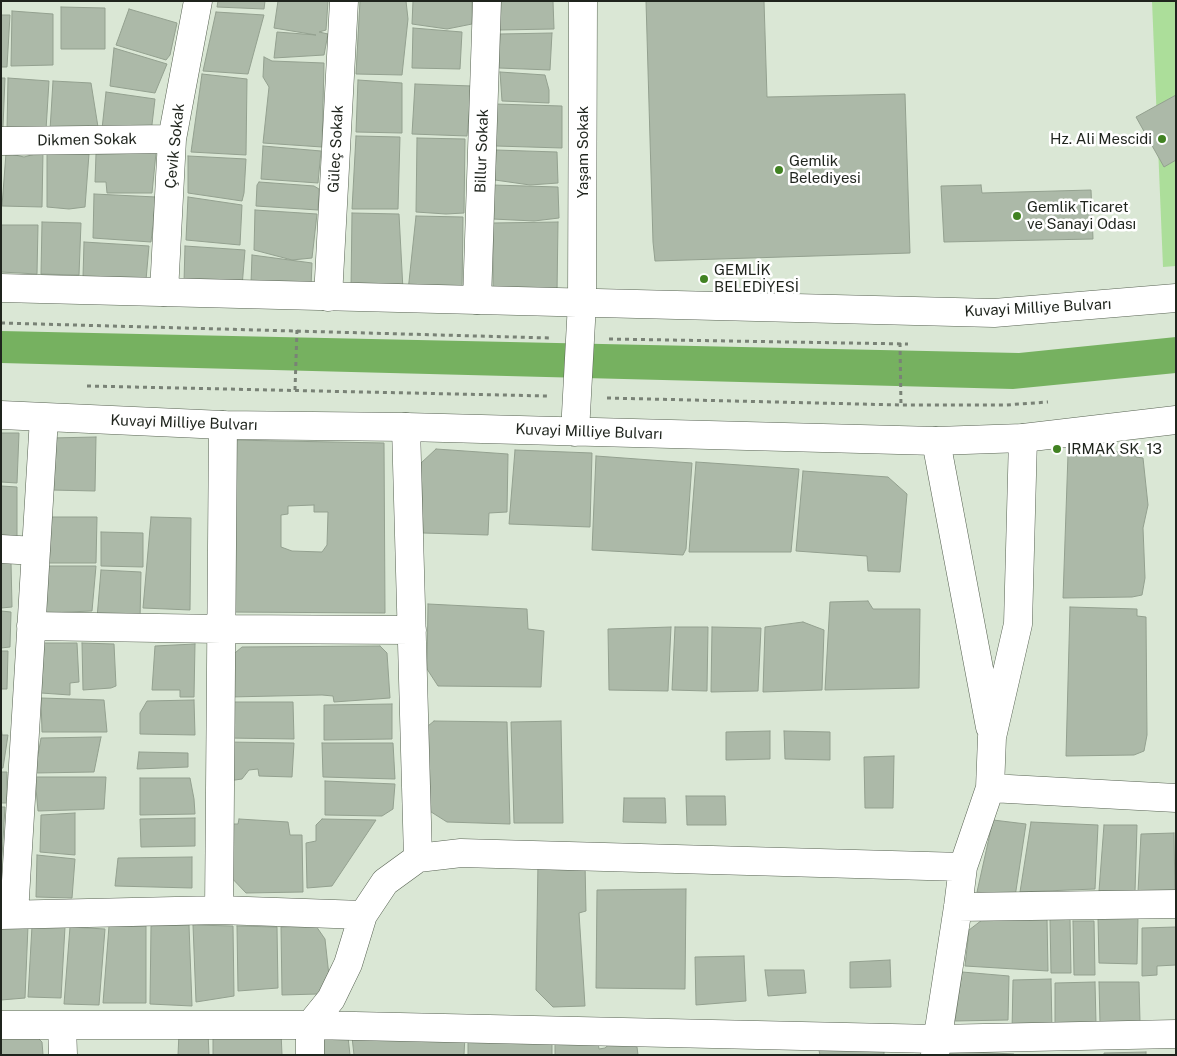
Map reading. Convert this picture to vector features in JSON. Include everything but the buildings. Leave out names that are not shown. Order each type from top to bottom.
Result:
[{"type":"street","name":"Çevik Sokak","points":[[164,292],[172,139],[198,1]]},
{"type":"street","name":"Güleç Sokak","points":[[328,296],[344,1]]},
{"type":"street","name":"Billur Sokak","points":[[477,300],[487,1]]},
{"type":"street","name":"Yaşam Sokak","points":[[575,432],[582,303],[583,1]]},
{"type":"street","name":"Dikmen Sokak","points":[[1,141],[172,139]]},
{"type":"street","name":"Kuvayi Milliye Bulvarı","points":[[1,288],[994,314],[1176,298]]},
{"type":"street","name":"Kuvayi Milliye Bulvarı","points":[[1,415],[223,425],[406,426],[936,441],[1023,438],[1176,420]]},
{"type":"street","points":[[44,418],[31,626],[8,914],[219,910],[363,915]]},
{"type":"street","points":[[219,910],[223,425]]},
{"type":"street","points":[[406,426],[418,858]]},
{"type":"street","points":[[936,1047],[963,867],[990,788],[992,736],[1018,624],[1023,438]]},
{"type":"street","points":[[936,441],[992,736]]},
{"type":"street","points":[[1,549],[36,551]]},
{"type":"street","points":[[31,626],[412,630]]},
{"type":"street","points":[[990,788],[1176,798]]},
{"type":"street","points":[[310,1055],[310,1025],[331,999],[344,973],[363,915],[386,882],[418,858],[461,853],[963,867]]},
{"type":"street","points":[[958,907],[1176,904]]},
{"type":"street","points":[[62,1025],[63,1055]]},
{"type":"street","points":[[1,1026],[310,1025],[936,1047],[1176,1034]]},
{"type":"path","points":[[296,346],[296,372]]},
{"type":"path","points":[[900,357],[900,394]]},
{"type":"shaded area","points":[[1152,1],[1176,1],[1176,266],[1163,267]]},
{"type":"shaded area","points":[[1,331],[1019,353],[1176,337],[1176,373],[1013,389],[1,363]]},
{"type":"place","name":"Hz. Ali Mescidi","points":[[1162,139]]},
{"type":"place","name":"Gemlik Belediyesi","points":[[779,170]]},
{"type":"place","name":"Gemlik Ticaret ve Sanayi Odası","points":[[1017,216]]},
{"type":"place","name":"GEMLİK BELEDİYESİ","points":[[704,279]]},
{"type":"place","name":"IRMAK SK. 13","points":[[1057,449]]}]
